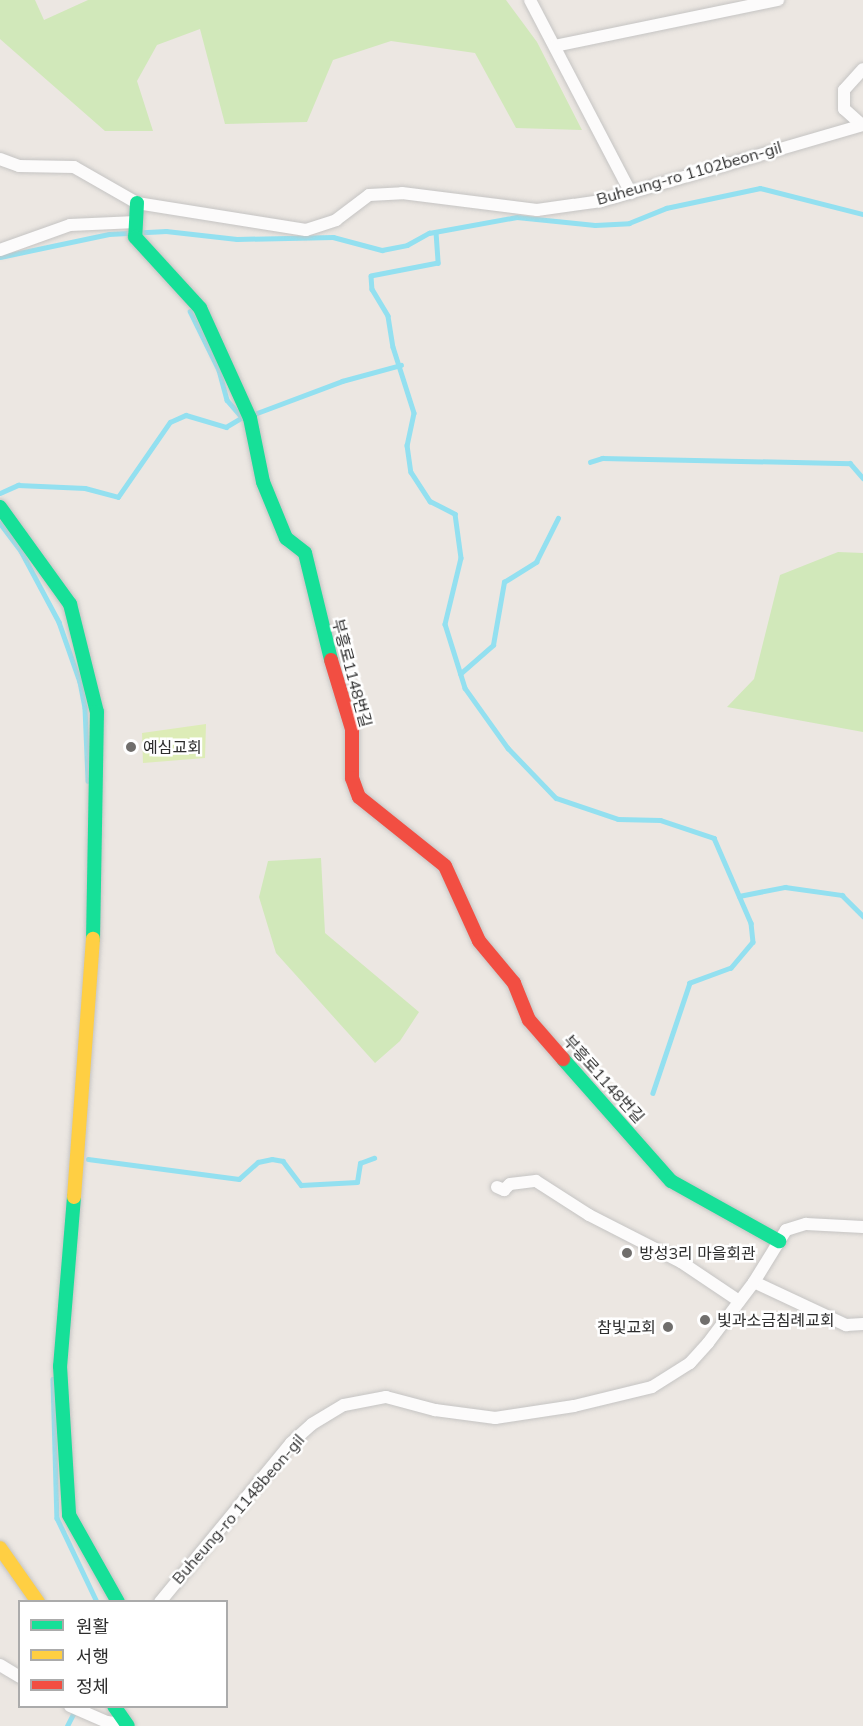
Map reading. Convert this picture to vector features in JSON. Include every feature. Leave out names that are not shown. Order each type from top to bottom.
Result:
[{"type":"street","points":[[530,0],[631,193]]},
{"type":"street","points":[[555,46],[778,0]]},
{"type":"street","name":"Buheung-ro 1102beon-gil","points":[[862,125],[844,108],[844,90],[863,69]]},
{"type":"street","name":"Buheung-ro 1102beon-gil","points":[[0,159],[19,166],[75,167],[137,203],[306,230],[336,220],[369,195],[402,194],[537,210],[631,193],[862,125]]},
{"type":"street","points":[[0,250],[70,225],[136,222],[137,203]]},
{"type":"street","name":"부흥로1148번길","points":[[136,222],[135,237],[200,308],[250,418],[263,482],[286,538],[305,553],[321,626],[352,729],[352,778],[359,797],[445,866],[479,941],[514,983],[529,1020],[671,1181],[778,1241]]},
{"type":"street","points":[[0,507],[70,604],[97,712],[92,980],[60,1366],[69,1515],[117,1600]]},
{"type":"street","points":[[497,1187],[504,1191],[510,1184],[536,1181],[589,1215],[681,1262],[739,1301]]},
{"type":"street","name":"Buheung-ro 1148beon-gil","points":[[162,1600],[291,1443],[312,1424],[344,1405],[386,1397],[435,1410],[495,1418],[632,1393],[652,1387],[690,1363],[754,1282],[786,1230],[806,1224],[863,1227]]},
{"type":"street","points":[[754,1282],[846,1325],[863,1324]]},
{"type":"street","points":[[0,1548],[37,1600]]},
{"type":"street","points":[[0,1665],[18,1676]]},
{"type":"street","points":[[115,1708],[128,1726]]},
{"type":"street","points":[[75,1709],[95,1712],[128,1726]]},
{"type":"green space","points":[[0,0],[35,0],[44,20],[88,0],[506,0],[537,42],[582,130],[516,128],[475,53],[391,41],[333,60],[307,122],[225,124],[200,29],[157,45],[137,81],[153,131],[105,131],[0,39]]},
{"type":"green space","points":[[838,552],[863,553],[863,732],[727,707],[754,679],[780,575]]},
{"type":"green space","points":[[206,724],[205,758],[143,763],[142,733]]},
{"type":"green space","points":[[321,858],[325,933],[419,1012],[400,1041],[375,1063],[276,953],[259,897],[268,861]]},
{"type":"waterway","points":[[0,257],[109,234],[166,231],[237,239],[333,237],[382,250],[407,245],[429,233],[517,217],[595,225],[629,223],[666,208],[760,188],[863,214]]},
{"type":"waterway","points":[[436,232],[438,263],[371,276],[372,289],[388,316],[393,347],[414,413],[407,445],[411,472],[430,501],[455,514],[461,558],[445,624],[465,688],[508,748],[556,798],[618,819],[660,820],[714,838],[751,923],[753,942],[731,968],[690,983],[653,1093]]},
{"type":"waterway","points":[[190,311],[219,370],[227,400],[242,417]]},
{"type":"waterway","points":[[257,413],[342,381],[401,365]]},
{"type":"waterway","points":[[0,493],[18,485],[85,488],[118,497],[170,422],[186,415],[226,427],[244,416]]},
{"type":"waterway","points":[[590,462],[602,458],[850,463],[863,478]]},
{"type":"waterway","points":[[460,674],[493,645],[504,582],[536,562],[558,518]]},
{"type":"waterway","points":[[0,523],[21,551],[59,622],[80,682],[85,708],[88,781]]},
{"type":"waterway","points":[[739,896],[785,887],[842,895],[863,916]]},
{"type":"waterway","points":[[88,1159],[239,1179],[258,1162],[272,1159],[283,1161],[301,1185],[357,1182],[360,1163],[374,1158]]},
{"type":"waterway","points":[[53,1379],[57,1518],[96,1600]]},
{"type":"waterway","points":[[67,1726],[75,1710]]},
{"type":"traffic: fast","points":[[137,203],[135,237],[200,308],[250,418],[263,482],[286,538],[305,553],[331,660]]},
{"type":"traffic: fast","points":[[0,507],[70,604],[97,712],[93,939]]},
{"type":"traffic: fast","points":[[563,1059],[671,1181],[779,1241]]},
{"type":"traffic: fast","points":[[74,1197],[60,1366],[69,1515],[117,1600]]},
{"type":"traffic: fast","points":[[115,1708],[128,1726]]},
{"type":"traffic: slow","points":[[74,1197],[93,939]]},
{"type":"traffic: slow","points":[[0,1548],[37,1600]]},
{"type":"traffic: jam","points":[[331,660],[352,729],[352,778],[359,797],[445,866],[479,941],[514,983],[529,1020],[563,1059]]},
{"type":"place","name":"예심교회","points":[[131,747]]},
{"type":"place","name":"방성3리 마을회관","points":[[627,1253]]},
{"type":"place","name":"빛과소금침례교회","points":[[705,1320]]},
{"type":"place","name":"참빛교회","points":[[668,1327]]}]
